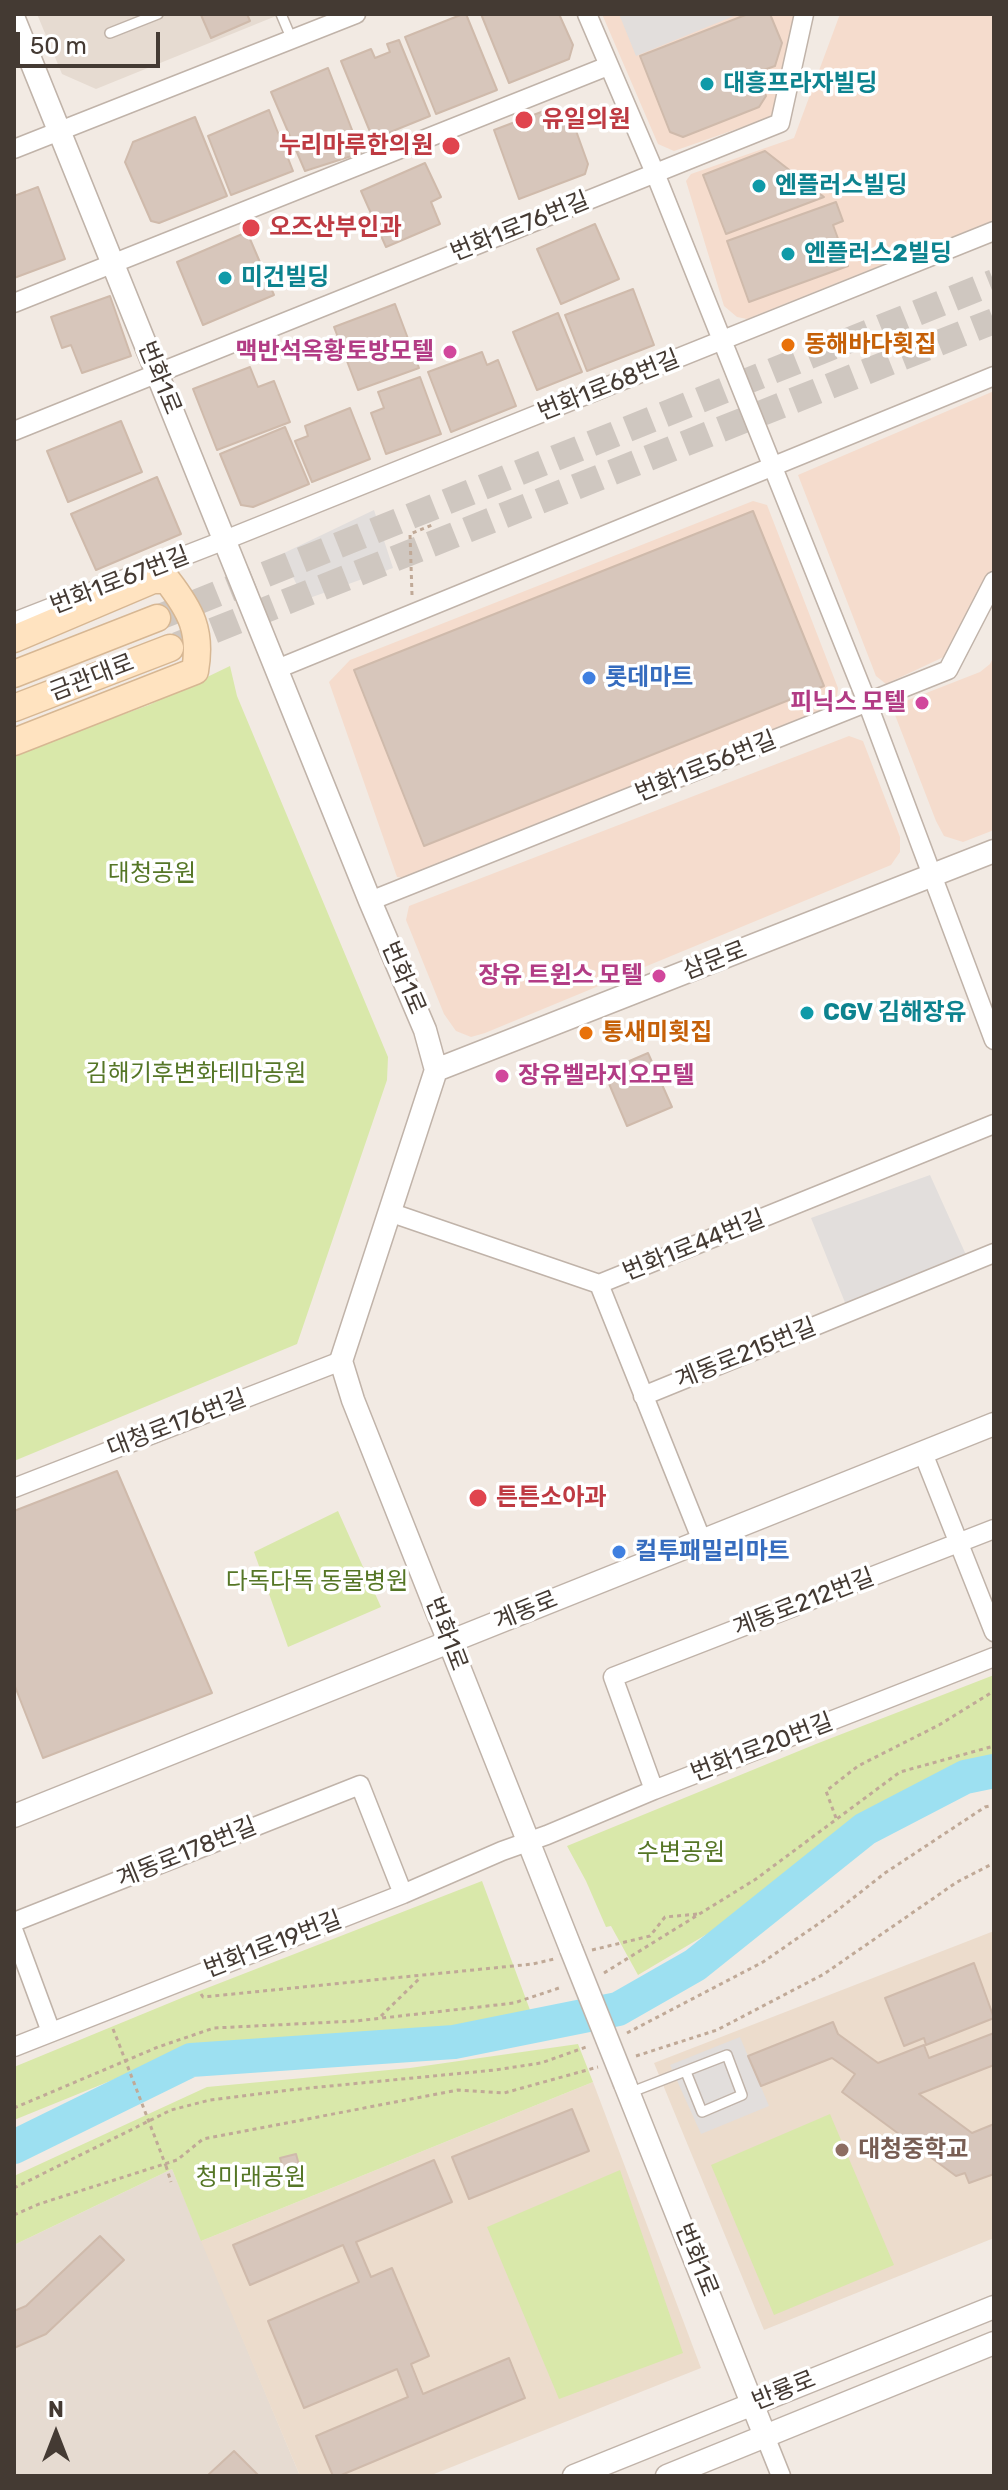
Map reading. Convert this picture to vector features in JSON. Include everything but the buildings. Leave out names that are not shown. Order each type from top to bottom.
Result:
[{"type":"main road","points":[[14,639],[153,580],[167,580],[195,624],[198,653],[195,671],[14,742]]},
{"type":"main road","name":"금관대로","points":[[14,674],[157,618]]},
{"type":"main road","name":"금관대로","points":[[14,708],[170,648]]},
{"type":"street","points":[[14,149],[356,14]]},
{"type":"street","points":[[587,14],[655,173],[867,702],[994,1040]]},
{"type":"street","name":"번화1로76번길","points":[[14,431],[780,123],[804,14]]},
{"type":"street","name":"번화1로","points":[[14,19],[425,1030],[436,1070]]},
{"type":"street","points":[[14,303],[608,66]]},
{"type":"street","name":"번화1로68번길","points":[[225,540],[994,231]]},
{"type":"street","points":[[277,669],[994,376]]},
{"type":"street","name":"번화1로67번길","points":[[14,622],[225,540]]},
{"type":"street","name":"번화1로56번길","points":[[370,901],[948,670],[994,581]]},
{"type":"street","name":"삼문로","points":[[436,1070],[994,851]]},
{"type":"street","points":[[341,1361],[436,1070]]},
{"type":"street","name":"번화1로44번길","points":[[389,1212],[599,1284],[994,1124]]},
{"type":"street","name":"계동로215번길","points":[[643,1396],[994,1253]]},
{"type":"street","points":[[599,1284],[702,1541]]},
{"type":"street","name":"번화1로","points":[[341,1361],[353,1400],[765,2436]]},
{"type":"street","name":"대청로176번길","points":[[14,1488],[341,1361]]},
{"type":"street","name":"계동로","points":[[14,1816],[994,1424]]},
{"type":"street","points":[[923,1453],[994,1632]]},
{"type":"street","name":"계동로212번길","points":[[654,1790],[613,1677],[994,1529]]},
{"type":"street","name":"번화1로20번길","points":[[530,1840],[994,1657]]},
{"type":"street","name":"계동로178번길","points":[[14,1922],[360,1785],[403,1894]]},
{"type":"street","name":"번화1로19번길","points":[[14,2047],[403,1894],[530,1840]]},
{"type":"street","points":[[14,1932],[51,2032]]},
{"type":"street","name":"반룡로","points":[[574,2476],[994,2307]]},
{"type":"street","name":"반룡로","points":[[667,2476],[994,2343]]},
{"type":"street","points":[[765,2436],[781,2476]]},
{"type":"lane","points":[[110,33],[158,14]]},
{"type":"lane","points":[[281,14],[292,40]]},
{"type":"lane","points":[[627,2089],[686,2072],[727,2055],[742,2095],[702,2112],[686,2072]]},
{"type":"path","points":[[413,613],[410,534],[432,525]]},
{"type":"path","points":[[836,1819],[826,1791],[858,1766],[939,1725],[994,1691]]},
{"type":"path","points":[[597,1975],[611,1970],[756,1879],[900,1772],[994,1746]]},
{"type":"path","points":[[624,2034],[763,1962],[885,1873],[985,1807],[994,1805]]},
{"type":"path","points":[[634,2056],[717,2030],[824,1974],[957,1882],[994,1863]]},
{"type":"path","points":[[190,1977],[203,1997],[533,1964],[650,1936],[665,1917],[701,1914]]},
{"type":"path","points":[[381,2016],[423,1976]]},
{"type":"path","points":[[14,2108],[158,2047],[214,2028],[356,2021],[514,2003],[570,1984]]},
{"type":"path","points":[[119,2044],[171,2182]]},
{"type":"path","points":[[14,2188],[157,2116],[184,2106],[304,2089],[495,2070],[541,2063],[596,2044]]},
{"type":"path","points":[[14,2215],[39,2204],[177,2160],[203,2139],[458,2090],[504,2093],[606,2065]]},
{"type":"shaded area","points":[[37,14],[281,14],[96,89],[62,74]]},
{"type":"shaded area","points":[[602,14],[798,14],[771,117],[674,151],[658,144]]},
{"type":"shaded area","points":[[619,14],[739,14],[636,56]]},
{"type":"shaded area","points":[[840,14],[994,14],[994,220],[747,319],[737,317],[724,306],[686,181],[691,174],[794,138]]},
{"type":"shaded area","points":[[994,391],[994,591],[967,646],[886,684],[876,676],[798,475]]},
{"type":"shaded area","name":"롯데마트","points":[[753,501],[767,505],[838,688],[836,707],[416,879],[397,877],[329,682],[350,660]]},
{"type":"shaded area","points":[[374,510],[393,568],[304,600],[282,554]]},
{"type":"shaded area","points":[[994,656],[994,830],[963,842],[944,836],[895,715],[898,704],[980,672]]},
{"type":"shaded area","points":[[849,736],[863,741],[900,837],[900,852],[891,865],[485,1033],[471,1037],[456,1031],[444,1014],[406,920],[409,906]]},
{"type":"shaded area","points":[[930,1175],[967,1257],[846,1305],[811,1218]]},
{"type":"shaded area","name":"대청중학교","points":[[994,1931],[994,2238],[764,2330],[654,2063]]},
{"type":"shaded area","points":[[740,2037],[769,2106],[701,2134],[670,2065]]},
{"type":"shaded area","points":[[593,2082],[701,2368],[429,2476],[300,2476],[201,2241]]},
{"type":"shaded area","points":[[172,2169],[300,2476],[14,2476],[14,2245]]},
{"type":"green space","name":"김해기후변화테마공원","points":[[230,666],[237,696],[388,1057],[387,1080],[297,1344],[14,1461],[14,754],[149,705]]},
{"type":"green space","name":"다독다독 동물병원","points":[[338,1511],[381,1607],[288,1647],[254,1552]]},
{"type":"green space","name":"수변공원","points":[[994,1675],[994,1755],[944,1771],[878,1812],[734,1918],[638,1975],[611,1926],[606,1927],[567,1846]]},
{"type":"green space","points":[[482,1881],[530,2010],[448,2030],[194,2047],[14,2120],[14,2067]]},
{"type":"green space","name":"청미래공원","points":[[578,2044],[593,2082],[201,2241],[172,2169],[14,2245],[14,2176],[207,2087],[410,2068]]},
{"type":"green space","points":[[830,2114],[894,2265],[774,2315],[711,2165]]},
{"type":"green space","points":[[620,2170],[683,2353],[559,2399],[487,2227]]},
{"type":"waterway","points":[[14,2147],[191,2060],[454,2042],[618,2009],[695,1965],[865,1829],[965,1777],[994,1771]]},
{"type":"tunnel","points":[[157,618],[994,282]]},
{"type":"tunnel","points":[[177,645],[994,321]]},
{"type":"place","name":"대흥프라자빌딩","points":[[707,84]]},
{"type":"place","name":"유일의원","points":[[524,120]]},
{"type":"place","name":"누리마루한의원","points":[[451,146]]},
{"type":"place","name":"엔플러스빌딩","points":[[759,186]]},
{"type":"place","name":"오즈산부인과","points":[[251,228]]},
{"type":"place","name":"엔플러스2빌딩","points":[[788,254]]},
{"type":"place","name":"미건빌딩","points":[[225,278]]},
{"type":"place","name":"동해바다횟집","points":[[788,345]]},
{"type":"place","name":"맥반석옥황토방모텔","points":[[450,352]]},
{"type":"place","name":"롯데마트","points":[[589,678]]},
{"type":"place","name":"피닉스 모텔","points":[[922,703]]},
{"type":"place","name":"장유 트윈스 모텔","points":[[659,976]]},
{"type":"place","name":"CGV 김해장유","points":[[807,1013]]},
{"type":"place","name":"통새미횟집","points":[[586,1033]]},
{"type":"place","name":"장유벨라지오모텔","points":[[502,1076]]},
{"type":"place","name":"튼튼소아과","points":[[478,1498]]},
{"type":"place","name":"컬투패밀리마트","points":[[619,1552]]},
{"type":"place","name":"대청중학교","points":[[842,2150]]},
{"type":"park label","name":"대청공원","points":[[152,874]]}]
